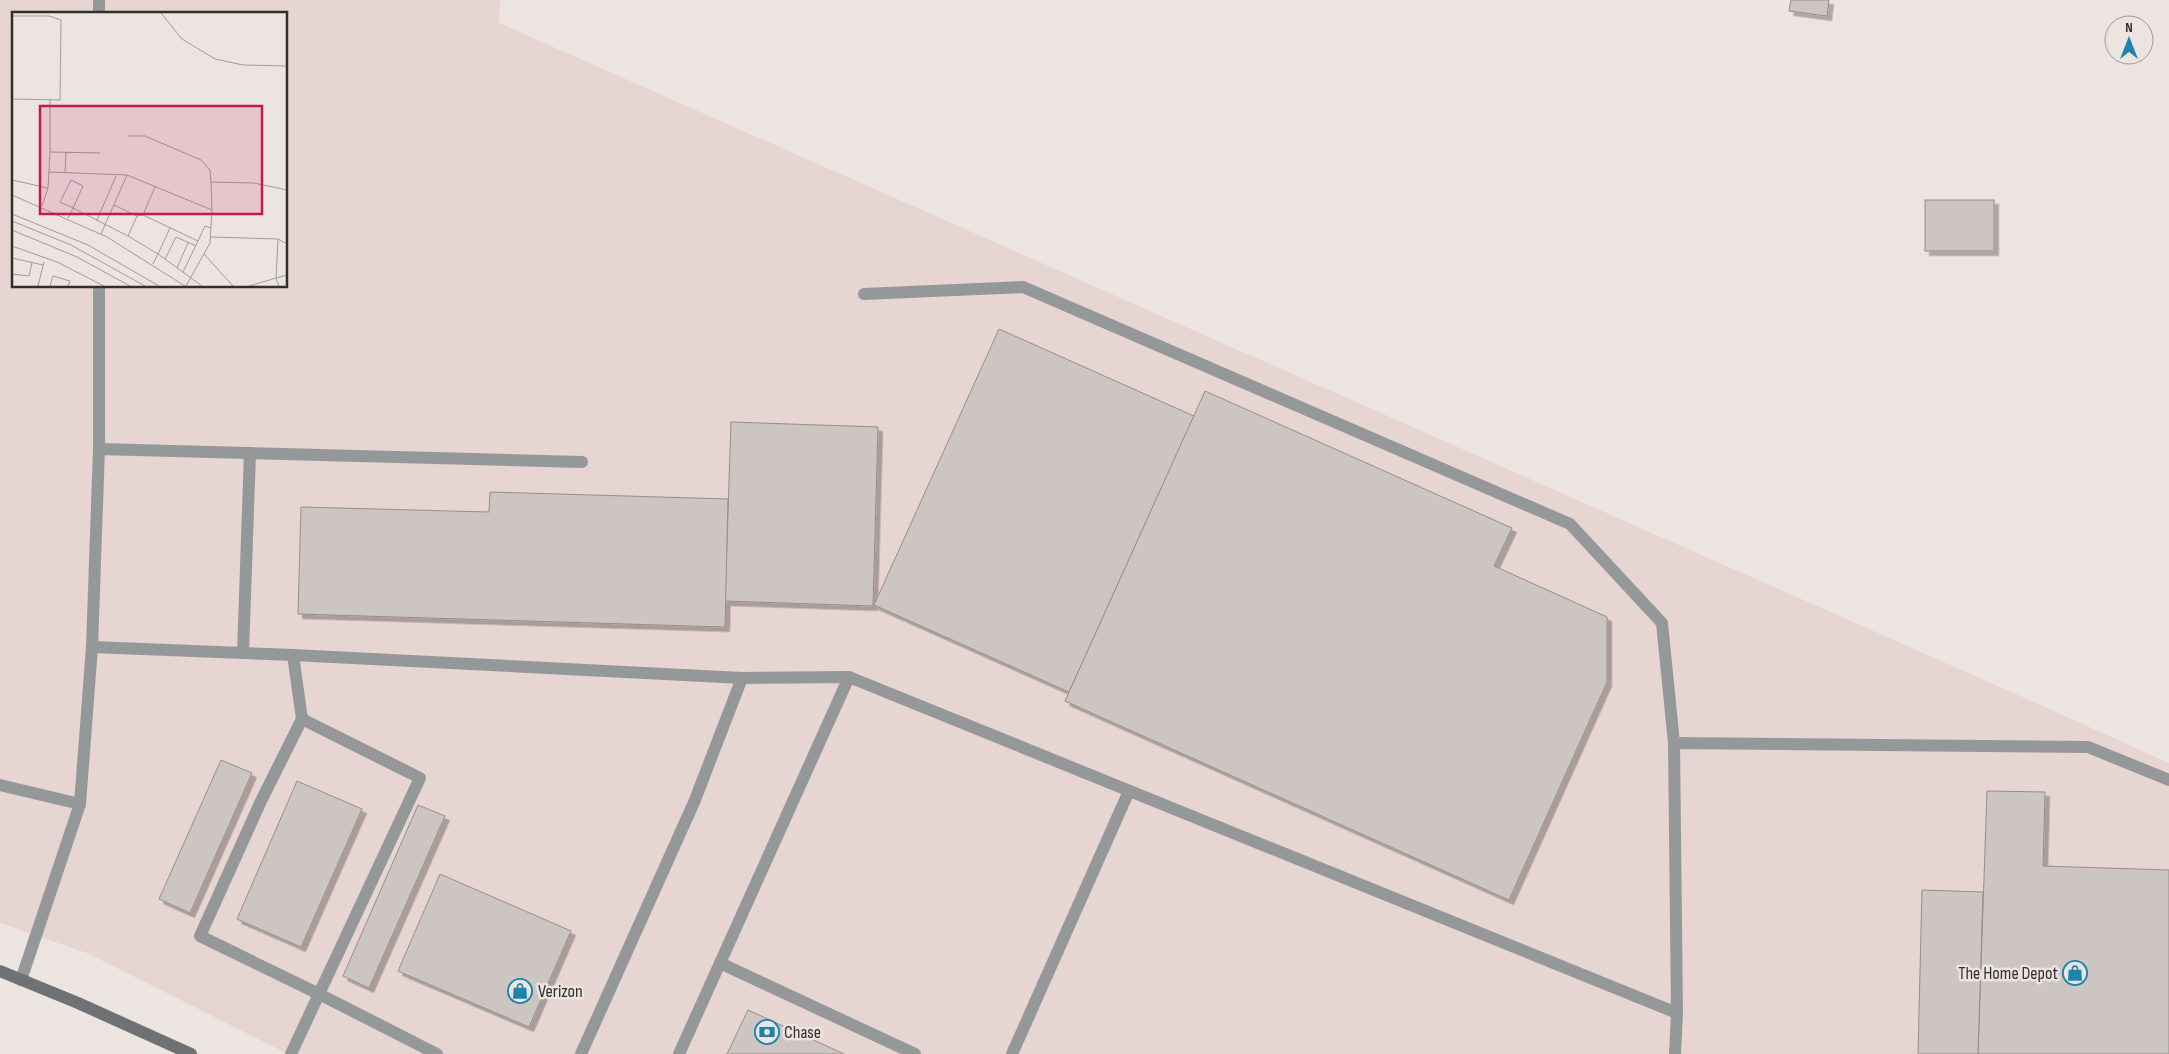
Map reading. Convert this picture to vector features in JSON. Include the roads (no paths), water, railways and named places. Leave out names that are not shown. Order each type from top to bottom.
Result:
[{"type":"main road","points":[[0,971],[78,1003],[191,1054]]},
{"type":"lane","points":[[864,294],[1022,287],[1570,524],[1662,623],[1674,743],[1677,1013],[1675,1054]]},
{"type":"lane","points":[[21,980],[80,804],[92,647],[99,449],[99,288]]},
{"type":"lane","points":[[99,449],[582,462]]},
{"type":"lane","points":[[243,653],[250,453]]},
{"type":"lane","points":[[92,647],[293,655],[742,678],[849,678],[1677,1013]]},
{"type":"lane","points":[[293,655],[302,718],[261,801],[200,936],[437,1054]]},
{"type":"lane","points":[[581,1054],[695,800],[742,678]]},
{"type":"lane","points":[[679,1054],[849,678]]},
{"type":"lane","points":[[291,1054],[420,778],[302,718]]},
{"type":"lane","points":[[1674,743],[2088,747],[2169,780]]},
{"type":"lane","points":[[0,785],[80,804]]},
{"type":"lane","points":[[1012,1054],[1129,791]]},
{"type":"lane","points":[[720,964],[916,1054]]},
{"type":"place","name":"The Home Depot","points":[[2075,973]]},
{"type":"place","name":"Verizon","points":[[520,991]]},
{"type":"place","name":"Chase","points":[[767,1032]]}]
